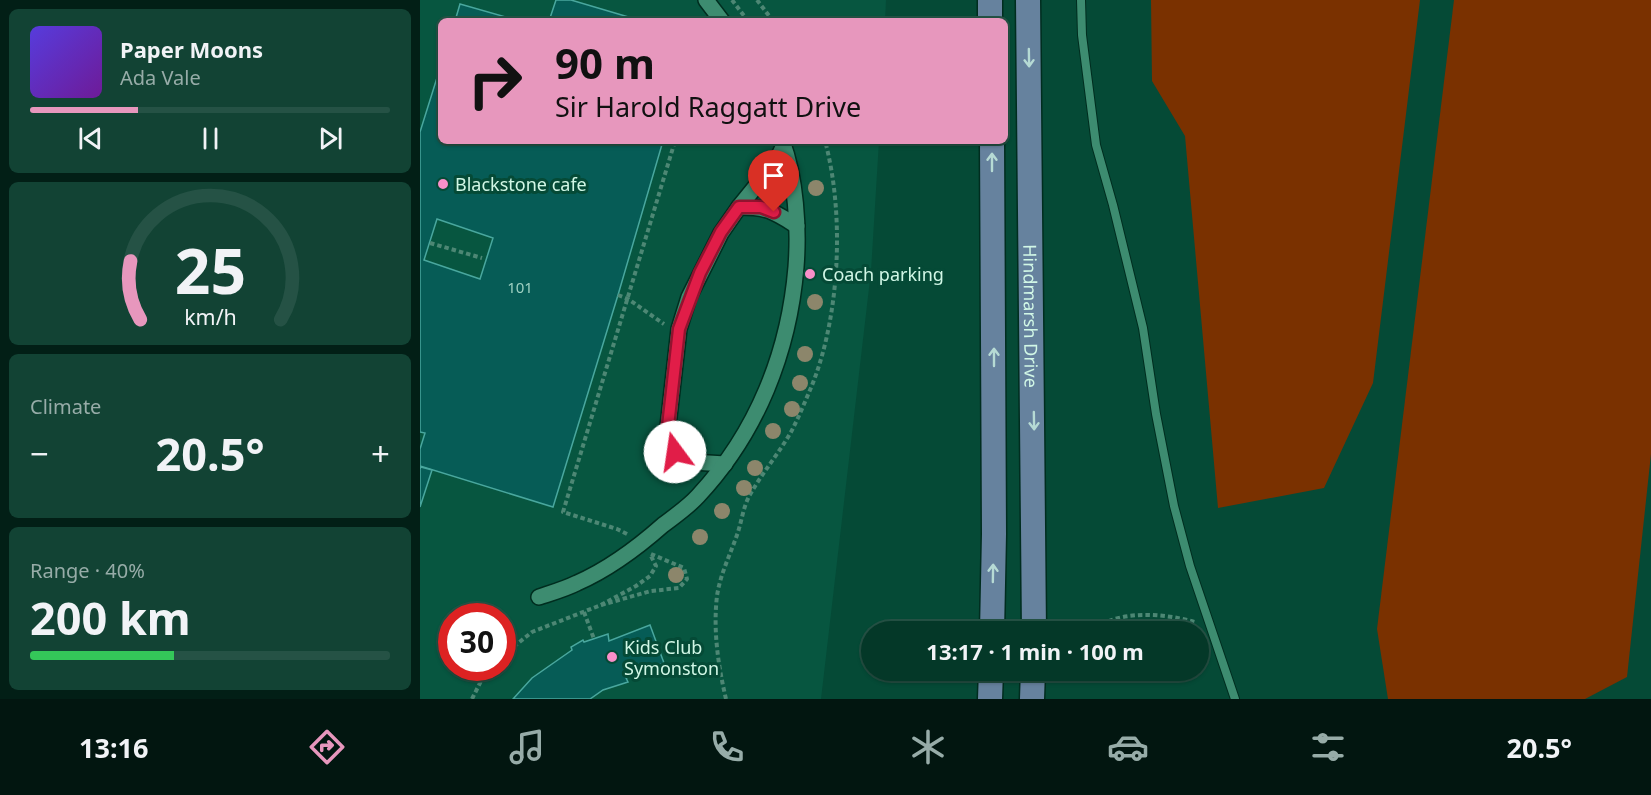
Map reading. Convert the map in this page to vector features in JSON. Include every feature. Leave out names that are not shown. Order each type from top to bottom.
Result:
[{"type":"main road","points":[[990,0],[990,18]]},
{"type":"main road","name":"Hindmarsh Drive","points":[[1028,0],[1034,621]]},
{"type":"main road","points":[[992,144],[994,467],[992,621]]},
{"type":"main road","points":[[990,699],[991,681]]},
{"type":"main road","points":[[1032,699],[1033,681]]},
{"type":"street","points":[[706,0],[720,18]]},
{"type":"street","points":[[725,464],[692,462],[675,452],[668,426],[679,329],[700,273],[721,232],[777,160],[783,144]]},
{"type":"street","points":[[538,597],[578,583],[626,555],[697,497],[725,464],[746,432],[773,375],[784,340],[794,291],[797,226],[793,188],[783,144]]},
{"type":"street","points":[[739,207],[768,209],[797,226]]},
{"type":"lane","points":[[1082,0],[1082,35],[1096,145],[1143,328],[1156,414],[1174,506],[1190,566],[1235,699]]},
{"type":"path","points":[[732,0],[746,18]]},
{"type":"path","points":[[757,0],[771,18]]},
{"type":"path","points":[[634,538],[617,529],[563,512],[674,144]]},
{"type":"path","points":[[726,699],[715,630],[718,594],[742,512],[750,494],[795,423],[811,388],[829,328],[837,272],[837,221],[826,144]]},
{"type":"path","points":[[430,243],[482,258]]},
{"type":"path","points":[[618,295],[628,299],[664,324],[679,329]]},
{"type":"path","points":[[516,645],[532,632],[601,605],[651,591],[679,588],[687,579],[684,568],[650,553],[656,566],[650,576],[601,605]]},
{"type":"path","points":[[584,612],[594,639]]},
{"type":"path","points":[[1107,621],[1122,617],[1151,615],[1191,621]]},
{"type":"path","points":[[472,699],[481,681]]},
{"type":"shaded area","points":[[420,0],[886,0],[885,18],[438,18],[438,144],[879,144],[871,271],[821,699],[420,699]]},
{"type":"shaded area","points":[[1151,0],[1420,0],[1373,383],[1324,488],[1218,508],[1185,136],[1152,81]]},
{"type":"shaded area","points":[[1454,0],[1651,0],[1651,454],[1627,677],[1585,699],[1388,699],[1377,629]]},
{"type":"building","points":[[556,0],[571,0],[632,18],[550,18]]},
{"type":"building","points":[[460,4],[509,18],[456,18]]},
{"type":"building","points":[[438,75],[438,144],[662,144],[553,507],[420,466],[420,449],[425,433],[420,432],[420,132]],"holes":[[[437,219],[493,238],[480,279],[424,260]]]},
{"type":"building","points":[[421,467],[432,470],[420,507],[420,469]]},
{"type":"building","name":"Kids Club Symonston","points":[[650,625],[664,663],[626,678],[628,682],[603,690],[590,699],[513,699],[532,678],[583,640],[584,642],[608,634],[609,641]]},
{"type":"place","name":"Blackstone cafe","points":[[443,184]]},
{"type":"place","name":"Coach parking","points":[[810,274]]},
{"type":"place","name":"Kids Club Symonston","points":[[612,657]]},
{"type":"route","points":[[675,452],[668,426],[679,329],[689,297],[721,232],[739,207],[761,207],[774,212]]}]
